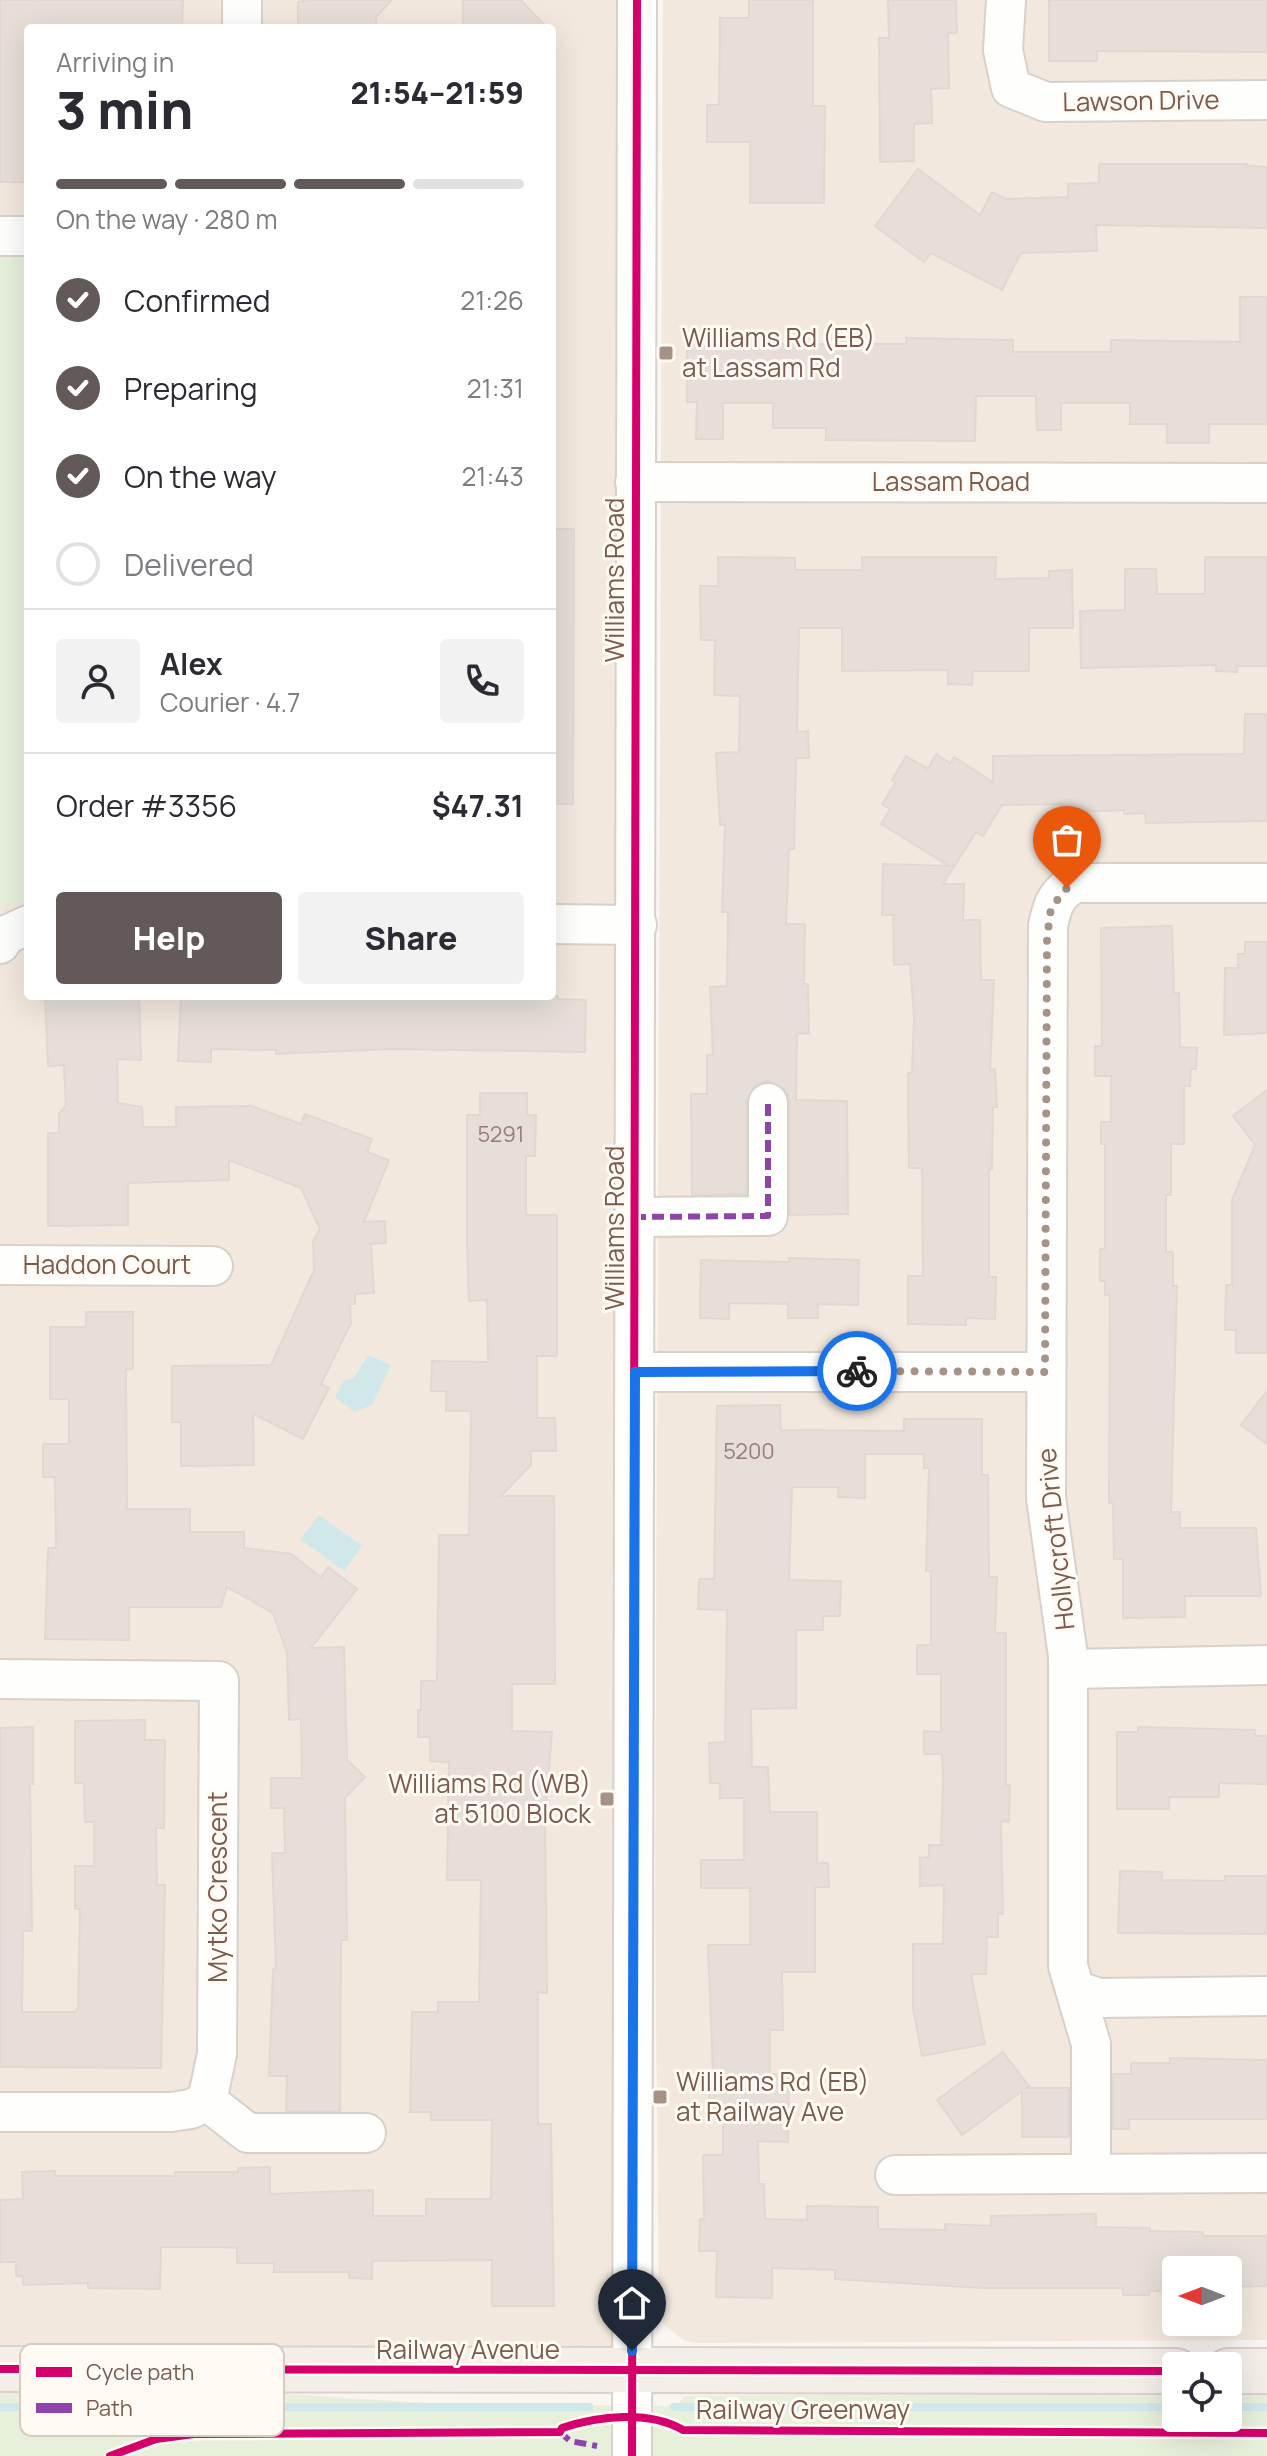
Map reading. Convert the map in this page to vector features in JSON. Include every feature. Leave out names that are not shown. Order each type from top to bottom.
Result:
[{"type":"main road","name":"Railway Avenue","points":[[0,2369],[20,2369]]},
{"type":"main road","name":"Railway Avenue","points":[[284,2370],[1162,2371]]},
{"type":"main road","points":[[1242,2371],[1267,2371]]},
{"type":"street","points":[[242,0],[242,24]]},
{"type":"street","name":"Williams Road","points":[[632,2456],[637,0]]},
{"type":"street","name":"Lawson Drive","points":[[1006,0],[1003,50],[1011,88],[1046,102],[1267,100]]},
{"type":"street","points":[[0,236],[24,236]]},
{"type":"street","name":"Lassam Road","points":[[635,482],[1267,483]]},
{"type":"street","name":"Hollycroft Drive","points":[[1091,2173],[1091,2044],[1078,1991],[1071,1979],[1068,1952],[1069,1669],[1046,1498],[1047,938],[1051,908],[1059,895],[1076,883],[1088,881],[1267,883]]},
{"type":"street","points":[[556,924],[637,925]]},
{"type":"street","points":[[0,944],[4,936],[24,927]]},
{"type":"street","points":[[634,1217],[768,1216],[768,1103]]},
{"type":"street","name":"Haddon Court","points":[[0,1265],[213,1266]]},
{"type":"street","points":[[635,1372],[1045,1372]]},
{"type":"street","points":[[1069,1669],[1267,1665]]},
{"type":"street","name":"Mytko Crescent","points":[[0,1679],[219,1681],[217,2054],[207,2101]]},
{"type":"street","points":[[1078,1991],[1099,1998],[1267,1996]]},
{"type":"street","points":[[0,2112],[171,2112],[191,2109],[207,2101],[248,2133],[366,2133]]},
{"type":"street","points":[[895,2175],[1267,2173]]},
{"type":"shaded area","points":[[0,0],[617,0],[621,2355],[284,2352],[284,2344],[20,2344],[20,2349],[0,2349]]},
{"type":"shaded area","points":[[663,0],[1267,0],[1267,2340],[694,2343],[683,2340],[664,2325],[659,2302],[655,1913]]},
{"type":"green space","points":[[0,256],[24,257],[24,904],[0,905]]},
{"type":"green space","points":[[0,2392],[20,2392],[20,2436],[284,2436],[284,2394],[442,2404],[676,2406],[685,2396],[1162,2392],[1162,2432],[1242,2432],[1242,2392],[1267,2392],[1267,2456],[0,2456]]},
{"type":"water","points":[[368,1355],[391,1365],[372,1405],[354,1412],[335,1397],[344,1380],[354,1378]]},
{"type":"water","points":[[319,1515],[362,1546],[344,1571],[300,1539]]},
{"type":"building","points":[[0,0],[183,0],[182,24],[24,24],[24,182],[0,182]]},
{"type":"building","points":[[392,0],[376,17],[376,24],[298,24],[298,2]]},
{"type":"building","points":[[463,0],[521,0],[543,24],[463,24]]},
{"type":"building","points":[[749,0],[813,0],[813,106],[825,106],[824,203],[750,203],[750,142],[707,142],[707,105],[719,105],[720,18],[749,18]]},
{"type":"building","points":[[888,0],[956,0],[957,33],[948,33],[949,88],[931,89],[932,123],[914,124],[914,161],[880,162],[879,38],[889,38]]},
{"type":"building","points":[[1049,0],[1267,0],[1267,52],[1097,51],[1097,61],[1049,61]]},
{"type":"building","points":[[1099,164],[1247,164],[1267,167],[1267,228],[1096,225],[1097,251],[1021,253],[1002,290],[931,253],[924,262],[875,226],[918,169],[980,215],[992,192],[1006,199],[1068,197],[1068,184],[1099,183]]},
{"type":"building","points":[[1240,297],[1267,297],[1267,424],[1209,424],[1209,443],[1167,443],[1167,424],[1130,424],[1130,403],[1061,403],[1061,430],[1037,430],[1036,396],[976,396],[975,441],[826,440],[826,428],[773,428],[773,403],[723,403],[723,439],[696,439],[697,402],[687,402],[687,335],[763,336],[763,344],[826,344],[826,339],[853,339],[853,344],[906,344],[906,338],[1013,340],[1013,352],[1111,352],[1111,340],[1240,342]]},
{"type":"building","points":[[556,529],[574,529],[573,804],[556,804]]},
{"type":"building","points":[[718,557],[795,558],[795,570],[862,570],[862,557],[996,557],[995,579],[1049,578],[1049,571],[1072,570],[1073,628],[1029,628],[1029,671],[973,671],[972,685],[948,684],[948,670],[842,671],[842,628],[799,628],[797,732],[808,731],[809,758],[796,758],[794,849],[789,849],[786,924],[805,924],[804,984],[808,984],[809,1033],[797,1034],[796,1100],[847,1101],[848,1214],[790,1215],[790,1102],[787,1091],[769,1081],[756,1084],[746,1102],[746,1194],[692,1195],[691,1094],[707,1094],[707,1055],[713,1055],[710,987],[727,986],[728,912],[722,912],[725,825],[720,825],[716,753],[739,752],[740,696],[714,695],[715,640],[701,640],[700,586],[718,586]]},
{"type":"building","points":[[1205,557],[1267,557],[1267,666],[1237,666],[1237,672],[1216,671],[1216,665],[1081,668],[1080,611],[1125,610],[1125,569],[1156,569],[1157,594],[1205,594]]},
{"type":"building","points":[[1245,714],[1267,714],[1267,821],[1146,823],[1145,813],[1124,814],[1124,810],[1061,813],[1061,804],[1002,805],[983,836],[976,832],[943,884],[964,884],[963,920],[980,920],[981,980],[994,980],[990,1070],[995,1069],[997,1107],[993,1107],[992,1169],[989,1169],[989,1277],[996,1277],[995,1319],[966,1318],[966,1325],[908,1324],[908,1276],[923,1276],[922,1168],[909,1168],[908,1073],[912,1073],[914,1017],[910,964],[894,965],[893,915],[882,915],[883,864],[949,866],[881,824],[890,809],[882,804],[896,782],[892,780],[906,756],[928,769],[936,754],[950,763],[954,757],[993,782],[993,756],[1244,754]]},
{"type":"building","points":[[1172,926],[1174,993],[1179,993],[1180,1047],[1197,1048],[1196,1069],[1191,1069],[1190,1086],[1184,1086],[1184,1144],[1171,1144],[1171,1195],[1166,1195],[1166,1252],[1173,1252],[1173,1286],[1177,1286],[1171,1512],[1180,1512],[1180,1528],[1256,1528],[1261,1596],[1185,1596],[1185,1617],[1123,1618],[1123,1559],[1114,1559],[1113,1503],[1109,1503],[1110,1295],[1105,1295],[1105,1281],[1100,1281],[1100,1249],[1105,1249],[1105,1144],[1101,1144],[1101,1122],[1111,1122],[1111,1076],[1095,1076],[1095,1046],[1102,1046],[1101,928]]},
{"type":"building","points":[[1245,942],[1267,942],[1267,1033],[1224,1035],[1225,968],[1238,968],[1238,954],[1245,954]]},
{"type":"building","points":[[558,996],[558,999],[586,1000],[585,1052],[392,1049],[276,1054],[276,1050],[211,1049],[211,1062],[178,1061],[181,1000],[556,1000]]},
{"type":"building","points":[[45,1000],[139,1000],[141,1060],[117,1059],[118,1103],[142,1107],[143,1127],[176,1127],[176,1107],[252,1106],[301,1124],[305,1114],[372,1139],[367,1152],[389,1160],[364,1222],[385,1221],[386,1243],[371,1244],[374,1293],[355,1294],[355,1304],[350,1304],[351,1323],[321,1384],[329,1388],[303,1439],[253,1414],[254,1465],[181,1466],[181,1422],[172,1422],[172,1366],[271,1365],[314,1270],[313,1241],[320,1229],[301,1188],[229,1160],[229,1180],[128,1183],[128,1225],[48,1226],[48,1133],[59,1133],[59,1114],[66,1105],[64,1065],[48,1066]]},
{"type":"building","points":[[1267,1090],[1267,1353],[1236,1353],[1236,1330],[1225,1330],[1226,1285],[1232,1285],[1232,1200],[1255,1145],[1233,1116]]},
{"type":"building","points":[[480,1093],[527,1093],[527,1115],[536,1115],[535,1156],[526,1156],[526,1215],[557,1215],[557,1356],[537,1356],[537,1418],[555,1418],[556,1451],[531,1451],[531,1465],[501,1496],[554,1496],[555,1684],[512,1684],[512,1731],[552,1732],[545,1818],[547,1993],[538,1992],[538,2124],[551,2124],[554,2306],[492,2306],[492,2260],[372,2261],[372,2279],[349,2278],[349,2272],[274,2272],[274,2263],[237,2263],[237,2248],[220,2247],[161,2247],[160,2289],[88,2288],[88,2283],[23,2285],[23,2276],[16,2276],[16,2262],[0,2262],[0,2200],[23,2199],[22,2172],[55,2171],[55,2176],[175,2176],[175,2172],[238,2172],[238,2168],[270,2167],[270,2194],[373,2190],[373,2216],[426,2216],[426,2199],[491,2199],[492,2120],[431,2120],[431,2112],[410,2112],[412,2012],[438,2012],[438,2002],[479,2002],[481,1880],[447,1880],[449,1762],[430,1761],[430,1737],[418,1737],[418,1710],[421,1710],[421,1681],[437,1681],[439,1535],[469,1535],[471,1411],[446,1411],[446,1391],[431,1391],[432,1361],[488,1362],[487,1300],[469,1301],[467,1243],[467,1115],[480,1115]]},
{"type":"building","points":[[789,1258],[859,1260],[858,1305],[818,1304],[818,1318],[788,1318],[788,1304],[729,1303],[729,1319],[700,1318],[701,1260],[789,1262]]},
{"type":"building","points":[[86,1312],[133,1312],[133,1369],[126,1369],[127,1509],[190,1509],[190,1532],[244,1532],[244,1548],[291,1554],[321,1577],[328,1567],[357,1589],[311,1648],[344,1647],[347,1760],[365,1777],[345,1798],[347,1940],[341,1940],[340,2111],[286,2111],[287,2076],[269,2076],[273,1969],[276,1969],[272,1853],[285,1853],[284,1808],[271,1808],[271,1778],[302,1778],[301,1719],[289,1720],[287,1653],[273,1613],[227,1587],[221,1607],[129,1607],[129,1640],[45,1639],[48,1548],[56,1548],[55,1477],[43,1477],[43,1444],[69,1444],[69,1399],[50,1399],[50,1327],[86,1327]]},
{"type":"building","points":[[1267,1391],[1267,1444],[1241,1425]]},
{"type":"building","points":[[780,1405],[781,1430],[904,1431],[904,1419],[982,1419],[982,1475],[988,1475],[989,1577],[997,1577],[995,1633],[1006,1633],[1006,1785],[1010,1785],[1009,1822],[1001,1821],[1003,1914],[998,1913],[998,1937],[987,1937],[986,1974],[971,1974],[985,2044],[922,2056],[913,2008],[913,1944],[943,1944],[944,1885],[920,1886],[920,1858],[929,1857],[929,1845],[941,1845],[943,1778],[942,1754],[924,1754],[924,1731],[941,1732],[941,1674],[917,1674],[917,1645],[931,1645],[931,1571],[926,1571],[929,1468],[924,1468],[924,1454],[865,1454],[865,1498],[838,1497],[838,1487],[792,1487],[789,1580],[841,1581],[840,1616],[823,1616],[823,1630],[796,1630],[796,1708],[751,1709],[752,1767],[768,1767],[770,1812],[817,1812],[817,1863],[828,1863],[829,1887],[815,1887],[815,1972],[782,1972],[783,2030],[770,2030],[770,2074],[789,2075],[788,2142],[758,2141],[759,2184],[764,2184],[765,2219],[807,2220],[807,2206],[878,2207],[878,2229],[945,2230],[945,2224],[991,2226],[991,2216],[1096,2214],[1096,2227],[1203,2232],[1203,2236],[1267,2236],[1267,2286],[1242,2287],[1242,2256],[1162,2256],[1162,2291],[1149,2291],[1149,2295],[1123,2295],[1123,2288],[983,2288],[835,2279],[835,2270],[772,2268],[772,2298],[716,2297],[717,2251],[699,2251],[700,2219],[704,2219],[703,2155],[723,2155],[723,2108],[709,2108],[709,2074],[713,2074],[708,1945],[750,1945],[750,1888],[701,1888],[701,1860],[744,1860],[744,1798],[720,1798],[720,1783],[710,1783],[709,1743],[725,1742],[727,1610],[698,1609],[699,1579],[714,1579],[717,1406]]},
{"type":"building","points":[[145,1720],[145,1740],[165,1740],[164,1828],[156,1828],[157,1885],[165,1885],[161,2068],[0,2067],[0,1728],[33,1727],[33,1784],[30,1784],[32,1931],[23,1931],[22,2012],[75,2012],[78,2008],[80,1909],[75,1909],[75,1866],[94,1866],[94,1822],[85,1822],[84,1783],[75,1783],[75,1721]]},
{"type":"building","points":[[1138,1727],[1255,1730],[1255,1736],[1267,1736],[1267,1784],[1219,1783],[1219,1797],[1169,1797],[1169,1809],[1117,1809],[1117,1732],[1138,1732]]},
{"type":"building","points":[[1120,1871],[1162,1872],[1162,1880],[1225,1881],[1225,1876],[1267,1876],[1267,1934],[1118,1933]]},
{"type":"building","points":[[1003,2052],[1029,2086],[1026,2088],[1069,2088],[1069,2137],[1022,2137],[1022,2091],[962,2135],[937,2100]]},
{"type":"building","points":[[1170,2058],[1267,2060],[1267,2119],[1129,2119],[1129,2129],[1113,2129],[1113,2074],[1131,2074],[1131,2063],[1170,2063]]},
{"type":"waterway","points":[[0,2407],[20,2407]]},
{"type":"waterway","points":[[284,2407],[589,2407]]},
{"type":"waterway","points":[[674,2407],[1162,2407]]},
{"type":"waterway","points":[[1242,2407],[1267,2407]]},
{"type":"marked path","points":[[634,1217],[768,1216],[768,1103]]},
{"type":"marked path","points":[[560,2432],[570,2441],[597,2446]]},
{"type":"cycle path","points":[[632,2456],[637,0]]},
{"type":"cycle path","points":[[0,2369],[20,2369]]},
{"type":"cycle path","points":[[284,2369],[1162,2371]]},
{"type":"cycle path","name":"Railway Greenway","points":[[284,2434],[560,2432],[562,2428],[576,2424],[623,2417],[655,2420],[683,2430],[1267,2433]]},
{"type":"cycle path","name":"Railway Greenway","points":[[110,2456],[156,2439],[179,2436]]},
{"type":"way so far","points":[[857,1371],[1045,1372],[1047,938],[1051,908],[1067,888]]},
{"type":"place","name":"Williams Rd (EB) at Lassam Rd","points":[[666,353]]},
{"type":"place","name":"Williams Rd (WB) at 5100 Block","points":[[607,1799]]},
{"type":"place","name":"Williams Rd (EB) at Railway Ave","points":[[660,2097]]},
{"type":"route","points":[[632,2351],[635,1372],[857,1371]]}]
